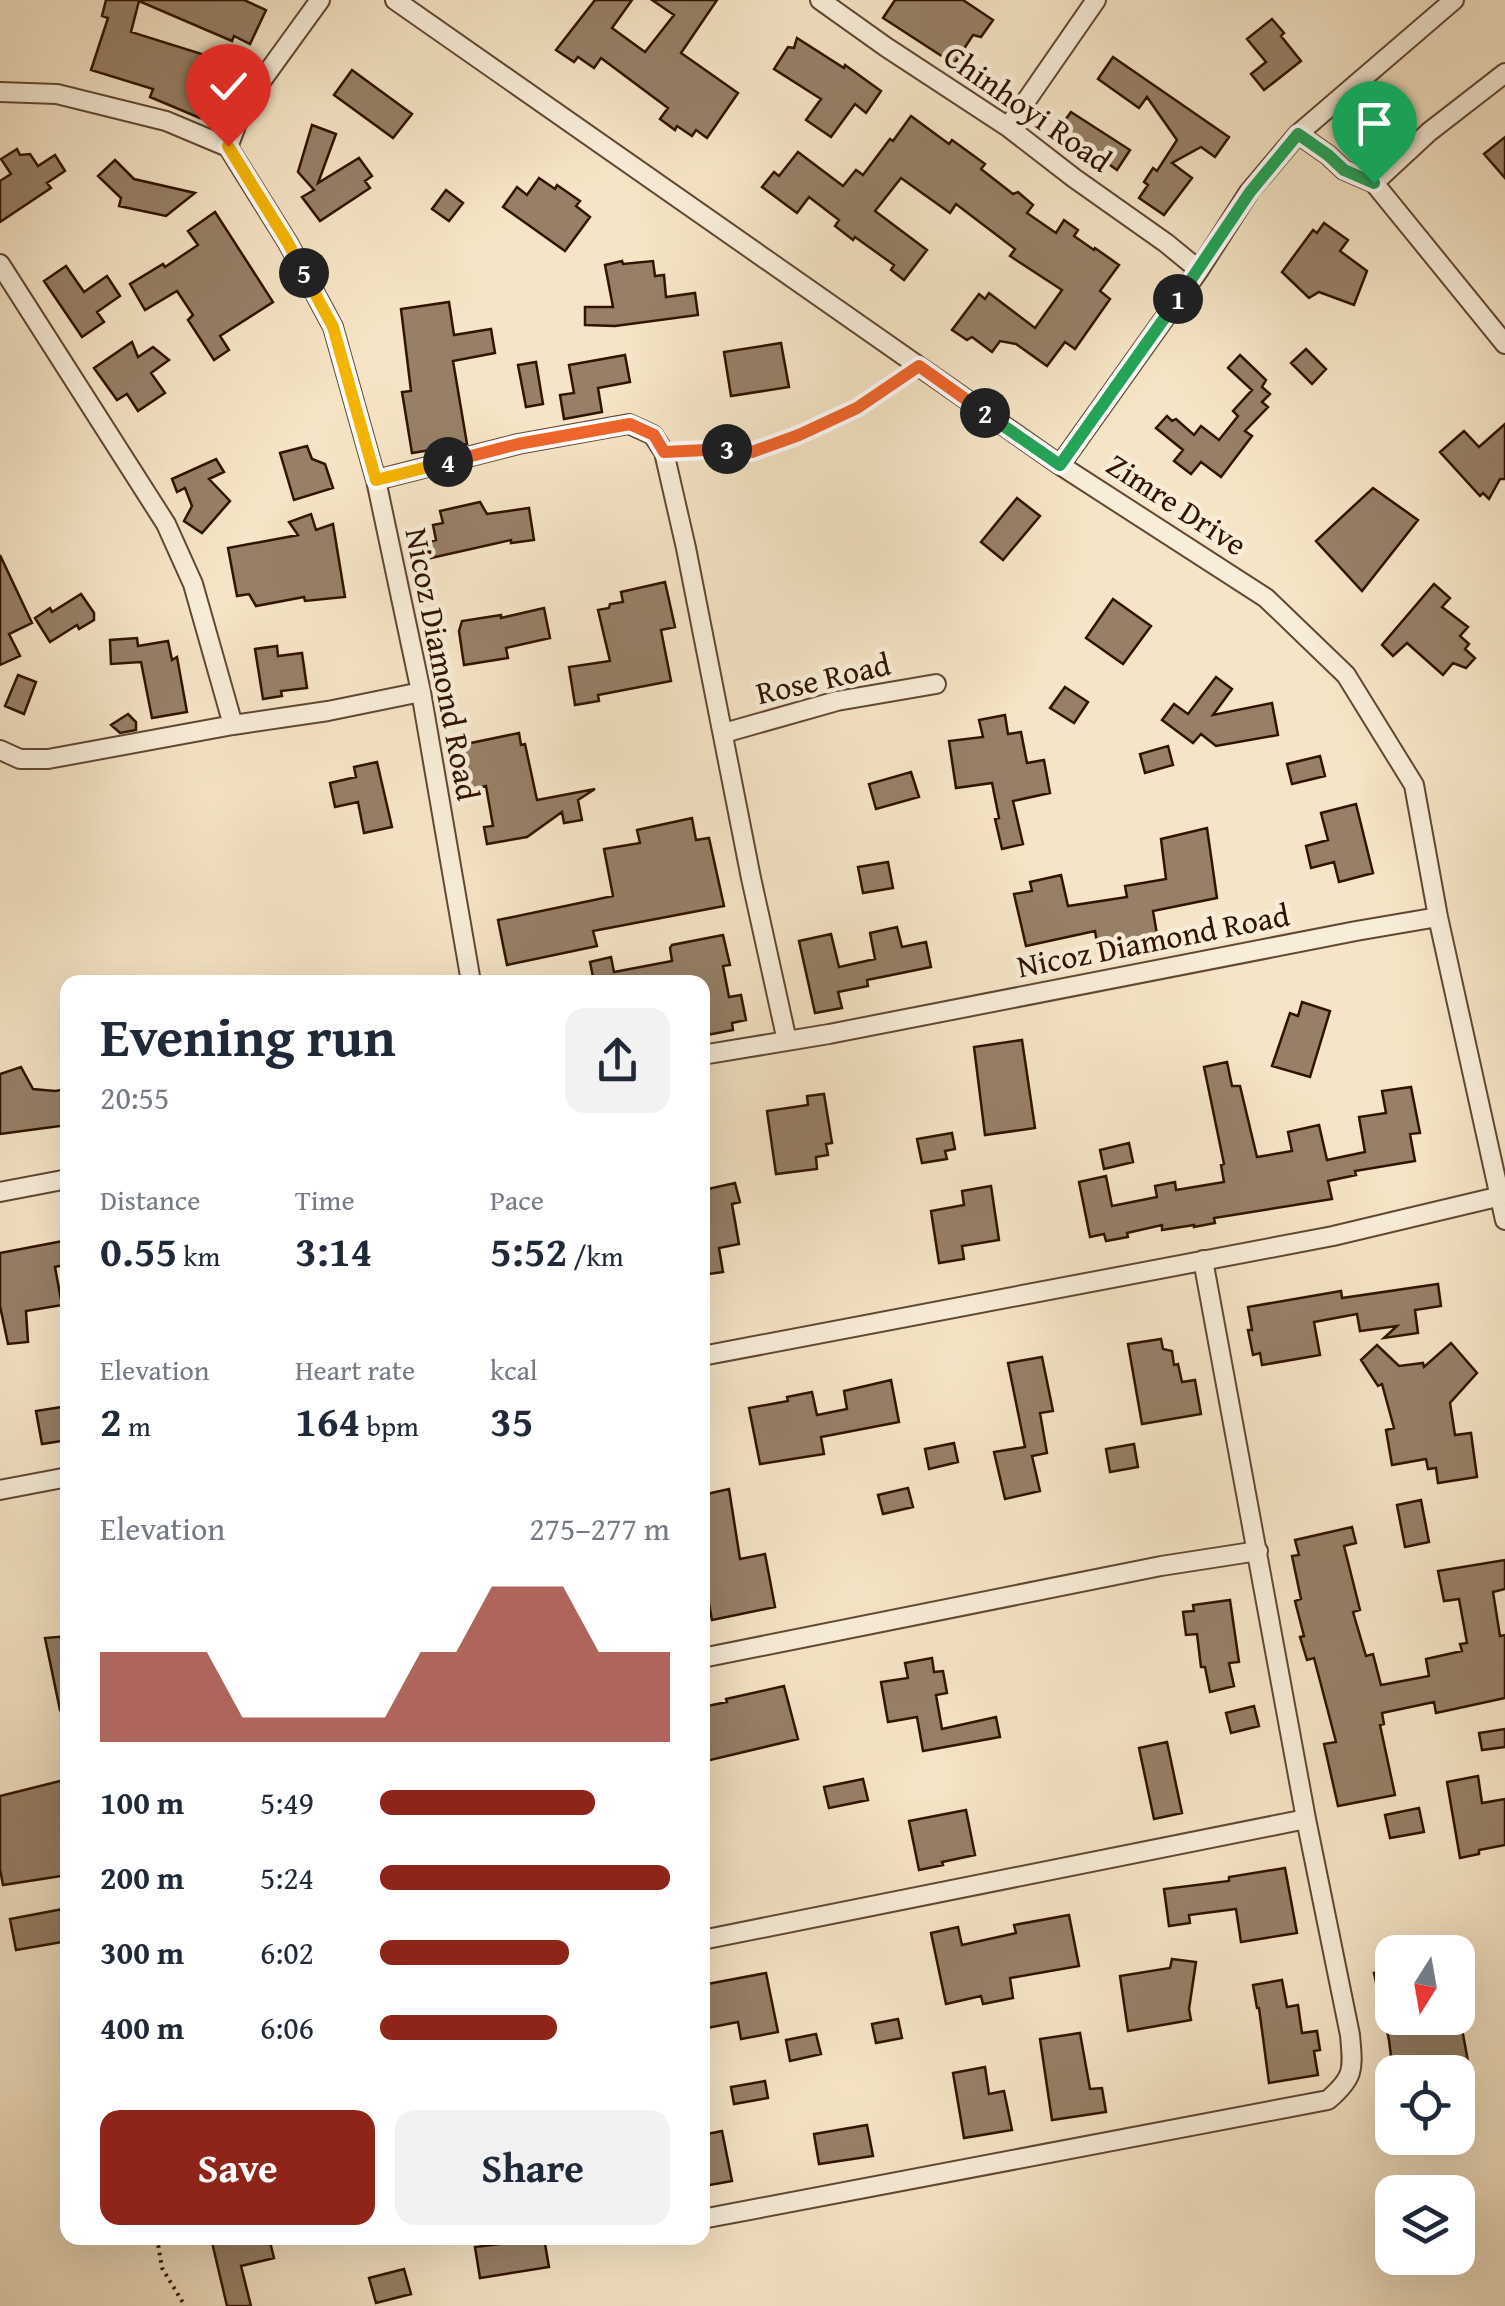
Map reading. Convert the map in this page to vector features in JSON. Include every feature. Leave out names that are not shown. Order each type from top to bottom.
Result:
[{"type":"street","points":[[0,92],[57,94],[166,121],[228,146],[244,105],[320,0]]},
{"type":"street","name":"Zimre Drive","points":[[395,0],[1060,465],[1266,598],[1346,675],[1414,785],[1438,918],[1505,1220]]},
{"type":"street","name":"Chinhoyi Road","points":[[820,0],[1008,127],[1199,270]]},
{"type":"street","points":[[1008,127],[1096,0]]},
{"type":"street","points":[[1060,465],[1250,192],[1298,134],[1454,0]]},
{"type":"street","points":[[1374,183],[1429,132],[1505,73]]},
{"type":"street","points":[[1298,134],[1344,170],[1374,183],[1505,344]]},
{"type":"street","name":"Nicoz Diamond Road","points":[[228,146],[288,243],[333,327],[376,480],[421,692],[470,975]]},
{"type":"street","points":[[0,264],[166,524],[193,584],[234,725]]},
{"type":"street","points":[[376,480],[518,444],[630,424],[654,435],[664,452],[788,1041]]},
{"type":"street","name":"Rose Road","points":[[724,732],[837,701],[936,684]]},
{"type":"street","points":[[0,750],[20,759],[48,760],[421,692]]},
{"type":"street","name":"Nicoz Diamond Road","points":[[710,1054],[1356,930],[1438,918]]},
{"type":"street","points":[[0,1192],[60,1181]]},
{"type":"street","points":[[710,1354],[1334,1236],[1501,1196]]},
{"type":"street","points":[[710,2217],[1328,2100],[1347,2084],[1352,2064],[1350,2035],[1203,1260]]},
{"type":"street","points":[[0,1490],[60,1479]]},
{"type":"street","points":[[710,1656],[1161,1566],[1258,1551]]},
{"type":"street","points":[[710,1938],[1306,1819]]},
{"type":"path","points":[[664,452],[752,452],[857,408],[919,366]]},
{"type":"path","points":[[158,2245],[162,2268],[185,2306]]},
{"type":"building","points":[[106,0],[244,0],[266,10],[250,44],[234,36],[232,41],[139,1],[131,32],[224,61],[200,118],[150,97],[153,89],[91,70],[108,18],[102,16]]},
{"type":"building","points":[[595,0],[632,0],[612,28],[645,52],[674,15],[652,0],[717,0],[681,53],[738,93],[707,138],[696,130],[692,136],[677,126],[675,130],[660,119],[668,108],[601,58],[594,68],[578,57],[574,62],[556,50]]},
{"type":"building","points":[[895,0],[963,0],[993,20],[981,37],[973,35],[954,64],[883,18]]},
{"type":"building","points":[[1272,19],[1301,61],[1264,90],[1251,74],[1266,62],[1247,39]]},
{"type":"building","points":[[797,38],[881,91],[866,113],[855,104],[831,137],[806,120],[821,99],[774,69],[788,47],[794,48]]},
{"type":"building","points":[[1113,57],[1229,137],[1215,157],[1201,147],[1172,163],[1192,178],[1164,215],[1139,198],[1153,168],[1157,171],[1177,140],[1147,97],[1139,108],[1098,79]]},
{"type":"building","points":[[352,70],[412,114],[393,138],[334,95]]},
{"type":"building","points":[[1071,112],[1130,150],[1117,170],[1107,163],[1101,172],[1076,155],[1079,151],[1071,146],[1075,141],[1058,130]]},
{"type":"building","points":[[911,116],[985,164],[981,169],[1033,205],[1027,213],[1056,233],[1064,220],[1078,230],[1074,236],[1119,265],[1100,291],[1110,299],[1075,349],[1065,342],[1047,366],[1016,344],[1000,341],[992,352],[972,337],[967,340],[952,330],[979,294],[985,299],[989,293],[1035,328],[1062,290],[1010,256],[1015,249],[956,204],[950,213],[901,178],[875,211],[927,250],[904,280],[891,270],[894,265],[835,226],[839,220],[809,197],[797,213],[762,187],[774,172],[779,176],[798,152],[843,186],[856,170],[863,175]]},
{"type":"building","points":[[312,125],[336,134],[318,183],[359,158],[372,176],[365,181],[370,188],[320,221],[302,197],[314,190],[298,172]]},
{"type":"building","points":[[1505,137],[1505,178],[1484,154]]},
{"type":"building","points":[[17,149],[20,155],[30,154],[38,166],[55,155],[65,171],[47,183],[51,188],[0,222],[0,181],[11,174],[1,159]]},
{"type":"building","points":[[115,160],[134,179],[195,193],[166,216],[119,206],[121,198],[98,176]]},
{"type":"building","points":[[539,178],[580,201],[576,206],[590,217],[565,251],[503,207],[517,187],[527,195]]},
{"type":"building","points":[[446,190],[463,203],[449,221],[432,209]]},
{"type":"building","points":[[215,212],[273,302],[220,336],[229,350],[214,360],[188,320],[193,315],[177,291],[145,310],[130,284],[198,245],[188,231]]},
{"type":"building","points":[[1324,223],[1348,240],[1340,251],[1367,271],[1354,305],[1319,292],[1309,298],[1282,272],[1313,230],[1317,233]]},
{"type":"building","points":[[653,261],[655,276],[664,275],[666,297],[695,293],[698,315],[615,326],[585,325],[585,307],[613,307],[605,265]]},
{"type":"building","points":[[66,266],[84,292],[107,276],[120,296],[97,312],[104,322],[82,337],[44,281]]},
{"type":"building","points":[[449,302],[454,335],[491,329],[495,353],[453,361],[467,444],[412,453],[402,392],[411,391],[401,309]]},
{"type":"building","points":[[132,342],[138,357],[153,347],[169,360],[151,373],[165,393],[138,411],[127,394],[117,400],[94,368]]},
{"type":"building","points":[[781,343],[789,387],[731,396],[724,352]]},
{"type":"building","points":[[1306,349],[1326,369],[1312,384],[1291,363]]},
{"type":"building","points":[[625,355],[630,382],[598,388],[602,412],[564,419],[560,395],[574,393],[569,365]]},
{"type":"building","points":[[1240,355],[1266,380],[1262,387],[1270,394],[1262,402],[1268,407],[1245,431],[1252,436],[1221,477],[1201,462],[1191,474],[1174,461],[1183,450],[1156,428],[1167,416],[1194,435],[1201,426],[1219,440],[1238,416],[1233,411],[1252,390],[1228,368]]},
{"type":"building","points":[[536,362],[543,404],[526,407],[518,365]]},
{"type":"building","points":[[1505,424],[1505,479],[1500,479],[1489,499],[1483,493],[1480,496],[1440,452],[1464,431],[1479,447]]},
{"type":"building","points":[[307,446],[312,459],[325,464],[333,488],[294,500],[280,453]]},
{"type":"building","points":[[216,459],[224,472],[209,479],[230,501],[202,533],[184,521],[192,506],[185,488],[177,492],[172,479]]},
{"type":"building","points":[[1373,488],[1418,520],[1362,591],[1316,541]]},
{"type":"building","points":[[1017,498],[1040,516],[1003,560],[981,542]]},
{"type":"building","points":[[480,502],[487,514],[529,508],[534,540],[511,540],[431,558],[428,542],[436,540],[433,525],[443,523],[440,511]]},
{"type":"building","points":[[311,514],[316,530],[333,524],[345,597],[305,601],[304,597],[256,606],[249,594],[237,596],[228,548],[298,535],[289,522]]},
{"type":"building","points":[[0,555],[32,623],[9,634],[20,656],[0,665]]},
{"type":"building","points":[[665,582],[675,627],[661,630],[671,681],[598,695],[599,701],[575,705],[569,667],[610,661],[598,610],[623,602],[621,592]]},
{"type":"building","points":[[1434,584],[1450,598],[1442,607],[1468,627],[1460,636],[1469,644],[1465,649],[1475,658],[1466,668],[1453,663],[1443,675],[1407,643],[1393,656],[1382,645]]},
{"type":"building","points":[[81,594],[94,613],[94,620],[79,629],[77,625],[50,642],[35,618]]},
{"type":"building","points":[[1113,599],[1151,626],[1123,664],[1086,638]]},
{"type":"building","points":[[544,608],[550,638],[506,648],[508,658],[464,665],[459,631],[462,621],[501,618]]},
{"type":"building","points":[[137,638],[138,646],[168,641],[172,660],[177,657],[187,712],[152,718],[141,662],[111,664],[110,640]]},
{"type":"building","points":[[277,646],[278,656],[302,653],[307,688],[281,691],[282,696],[263,699],[255,649]]},
{"type":"building","points":[[18,675],[36,682],[24,714],[5,706]]},
{"type":"building","points":[[1216,677],[1232,689],[1213,715],[1272,703],[1278,735],[1216,746],[1201,734],[1193,743],[1162,720],[1174,704],[1188,714]]},
{"type":"building","points":[[1065,687],[1088,702],[1074,723],[1050,708]]},
{"type":"building","points":[[128,714],[136,722],[136,730],[120,733],[111,725]]},
{"type":"building","points":[[1005,715],[1008,734],[1021,732],[1027,763],[1044,760],[1050,793],[1013,801],[1023,844],[1002,849],[992,783],[956,788],[949,741],[983,737],[979,720]]},
{"type":"building","points":[[519,733],[537,800],[595,789],[578,800],[582,820],[564,823],[562,812],[527,837],[487,844],[484,827],[493,826],[486,786],[470,790],[461,745]]},
{"type":"building","points":[[1168,746],[1173,765],[1145,773],[1140,754]]},
{"type":"building","points":[[1320,756],[1325,776],[1292,784],[1287,764]]},
{"type":"building","points":[[377,762],[392,827],[364,833],[358,802],[335,807],[330,783],[356,777],[354,767]]},
{"type":"building","points":[[911,772],[919,797],[876,809],[869,784]]},
{"type":"building","points":[[1356,804],[1373,873],[1339,882],[1334,862],[1311,868],[1306,846],[1328,840],[1321,813]]},
{"type":"building","points":[[692,818],[696,840],[709,838],[724,906],[593,931],[597,946],[507,965],[498,920],[613,896],[604,849],[640,843],[637,830]]},
{"type":"building","points":[[1207,828],[1217,898],[1153,911],[1159,946],[1099,955],[1095,931],[1026,946],[1014,894],[1032,891],[1030,882],[1061,875],[1068,906],[1127,897],[1125,886],[1166,879],[1161,839]]},
{"type":"building","points":[[888,862],[893,888],[863,893],[858,867]]},
{"type":"building","points":[[897,927],[902,947],[926,942],[931,967],[867,980],[868,986],[838,992],[842,1008],[815,1013],[799,941],[831,934],[839,967],[875,959],[870,933]]},
{"type":"building","points":[[723,935],[730,965],[723,966],[729,997],[741,995],[746,1020],[732,1023],[733,1030],[710,1034],[710,975],[593,975],[590,962],[611,957],[614,972],[672,961],[672,945]]},
{"type":"building","points":[[1302,1002],[1330,1011],[1310,1077],[1272,1066],[1290,1013],[1298,1016]]},
{"type":"building","points":[[1022,1040],[1035,1128],[985,1135],[974,1047]]},
{"type":"building","points":[[1227,1062],[1232,1086],[1240,1086],[1257,1157],[1292,1151],[1288,1132],[1319,1125],[1327,1160],[1365,1152],[1359,1117],[1386,1113],[1382,1091],[1411,1087],[1420,1133],[1410,1134],[1415,1161],[1355,1171],[1356,1175],[1328,1181],[1332,1199],[1214,1218],[1215,1223],[1194,1227],[1162,1230],[1162,1225],[1106,1241],[1104,1234],[1090,1237],[1079,1182],[1106,1176],[1112,1206],[1157,1197],[1155,1186],[1175,1182],[1176,1190],[1224,1182],[1224,1164],[1204,1067]]},
{"type":"building","points":[[21,1067],[33,1089],[60,1090],[60,1126],[0,1134],[0,1074]]},
{"type":"building","points":[[824,1094],[832,1143],[826,1144],[828,1155],[816,1157],[817,1169],[776,1174],[767,1111],[808,1105],[807,1096]]},
{"type":"building","points":[[952,1133],[955,1149],[945,1151],[947,1159],[922,1163],[917,1139]]},
{"type":"building","points":[[1129,1143],[1133,1162],[1104,1169],[1100,1150]]},
{"type":"building","points":[[735,1183],[740,1202],[732,1204],[739,1244],[719,1248],[723,1272],[710,1274],[710,1189]]},
{"type":"building","points":[[991,1186],[999,1240],[962,1246],[964,1259],[939,1263],[931,1211],[964,1205],[962,1191]]},
{"type":"building","points":[[60,1242],[60,1266],[55,1267],[60,1305],[26,1311],[28,1342],[8,1344],[0,1306],[0,1253]]},
{"type":"building","points":[[1438,1284],[1441,1306],[1415,1310],[1418,1333],[1384,1338],[1397,1326],[1360,1331],[1357,1314],[1314,1322],[1320,1355],[1262,1365],[1260,1353],[1253,1355],[1248,1307],[1341,1291],[1342,1298]]},
{"type":"building","points":[[1161,1339],[1163,1349],[1172,1351],[1182,1382],[1195,1380],[1201,1414],[1142,1424],[1128,1344]]},
{"type":"building","points":[[1451,1343],[1477,1373],[1450,1403],[1455,1435],[1471,1433],[1477,1477],[1438,1483],[1436,1468],[1428,1469],[1426,1459],[1392,1465],[1386,1430],[1394,1428],[1382,1384],[1378,1386],[1361,1360],[1377,1345],[1399,1366],[1423,1363],[1424,1367]]},
{"type":"building","points":[[1042,1357],[1053,1411],[1040,1413],[1047,1453],[1032,1456],[1040,1491],[1005,1499],[994,1452],[1025,1447],[1008,1363]]},
{"type":"building","points":[[891,1380],[899,1422],[821,1437],[824,1454],[760,1464],[749,1408],[812,1392],[817,1415],[847,1409],[844,1391]]},
{"type":"building","points":[[60,1407],[60,1441],[42,1444],[36,1411]]},
{"type":"building","points":[[954,1443],[958,1462],[929,1469],[925,1449]]},
{"type":"building","points":[[1134,1444],[1138,1467],[1110,1472],[1106,1449]]},
{"type":"building","points":[[908,1488],[913,1507],[883,1514],[878,1495]]},
{"type":"building","points":[[729,1489],[740,1559],[765,1554],[775,1607],[712,1620],[710,1493]]},
{"type":"building","points":[[1421,1500],[1429,1542],[1405,1547],[1397,1505]]},
{"type":"building","points":[[1352,1527],[1356,1543],[1344,1546],[1360,1610],[1353,1612],[1366,1656],[1373,1654],[1381,1685],[1429,1676],[1426,1659],[1462,1651],[1460,1644],[1467,1643],[1459,1599],[1444,1601],[1438,1571],[1505,1560],[1505,1589],[1493,1592],[1500,1636],[1505,1635],[1505,1698],[1436,1713],[1434,1702],[1382,1713],[1384,1724],[1380,1725],[1395,1795],[1338,1806],[1324,1744],[1336,1742],[1314,1658],[1307,1660],[1300,1637],[1304,1636],[1295,1601],[1301,1599],[1292,1556],[1299,1555],[1295,1540]]},
{"type":"building","points":[[1230,1600],[1239,1662],[1229,1663],[1234,1686],[1210,1692],[1205,1667],[1201,1667],[1197,1634],[1186,1635],[1183,1612],[1194,1611],[1193,1605]]},
{"type":"building","points":[[60,1637],[60,1710],[45,1638]]},
{"type":"building","points":[[932,1658],[934,1672],[943,1671],[947,1693],[936,1695],[942,1729],[996,1717],[1000,1737],[923,1751],[917,1717],[888,1722],[881,1682],[908,1678],[905,1663]]},
{"type":"building","points":[[784,1686],[798,1739],[710,1760],[710,1705],[727,1702],[726,1699]]},
{"type":"building","points":[[1254,1706],[1259,1726],[1231,1733],[1226,1713]]},
{"type":"building","points":[[1505,1729],[1505,1747],[1482,1750],[1479,1733]]},
{"type":"building","points":[[1167,1742],[1182,1813],[1154,1819],[1139,1748]]},
{"type":"building","points":[[1478,1776],[1482,1803],[1505,1799],[1505,1845],[1460,1858],[1447,1782]]},
{"type":"building","points":[[863,1779],[868,1800],[829,1808],[824,1787]]},
{"type":"building","points":[[60,1781],[60,1876],[3,1885],[0,1796]]},
{"type":"building","points":[[1419,1808],[1424,1832],[1390,1838],[1385,1815]]},
{"type":"building","points":[[966,1810],[975,1855],[919,1870],[909,1821]]},
{"type":"building","points":[[1285,1868],[1297,1933],[1241,1942],[1236,1909],[1189,1915],[1190,1923],[1169,1926],[1164,1889],[1229,1881],[1229,1877]]},
{"type":"building","points":[[60,1910],[60,1942],[16,1950],[10,1919]]},
{"type":"building","points":[[1069,1915],[1079,1966],[1010,1978],[1013,1998],[983,2004],[981,1996],[946,2004],[931,1933],[958,1927],[962,1945],[1016,1933],[1014,1925]]},
{"type":"building","points":[[1172,1959],[1196,1962],[1191,2020],[1128,2031],[1120,1976],[1170,1968]]},
{"type":"building","points":[[766,1973],[778,2032],[741,2039],[738,2022],[710,2027],[710,1984]]},
{"type":"building","points":[[1282,1980],[1287,2007],[1298,2005],[1302,2033],[1317,2031],[1320,2050],[1314,2051],[1318,2075],[1269,2083],[1253,1985]]},
{"type":"building","points":[[898,2019],[902,2038],[876,2043],[872,2024]]},
{"type":"building","points":[[1080,2033],[1090,2089],[1102,2088],[1106,2112],[1052,2120],[1040,2039]]},
{"type":"building","points":[[816,2034],[821,2054],[790,2061],[786,2040]]},
{"type":"building","points":[[1388,2035],[1463,2035],[1467,2055],[1391,2055]]},
{"type":"building","points":[[985,2067],[989,2094],[1004,2091],[1012,2130],[964,2138],[953,2073]]},
{"type":"building","points":[[765,2081],[768,2098],[734,2104],[731,2087]]},
{"type":"building","points":[[867,2125],[873,2156],[819,2164],[814,2134]]},
{"type":"building","points":[[722,2131],[732,2181],[710,2185],[710,2133]]},
{"type":"building","points":[[213,2245],[271,2245],[274,2258],[241,2266],[251,2306],[227,2306]]},
{"type":"building","points":[[545,2245],[549,2267],[480,2278],[475,2247]]},
{"type":"building","points":[[404,2269],[411,2294],[376,2303],[369,2278]]},
{"type":"route","points":[[228,146],[288,243],[333,327],[376,480],[518,444],[630,424],[654,435],[664,452],[752,452],[857,408],[919,366],[1060,465],[1250,192],[1298,134],[1344,170],[1374,183]]}]
